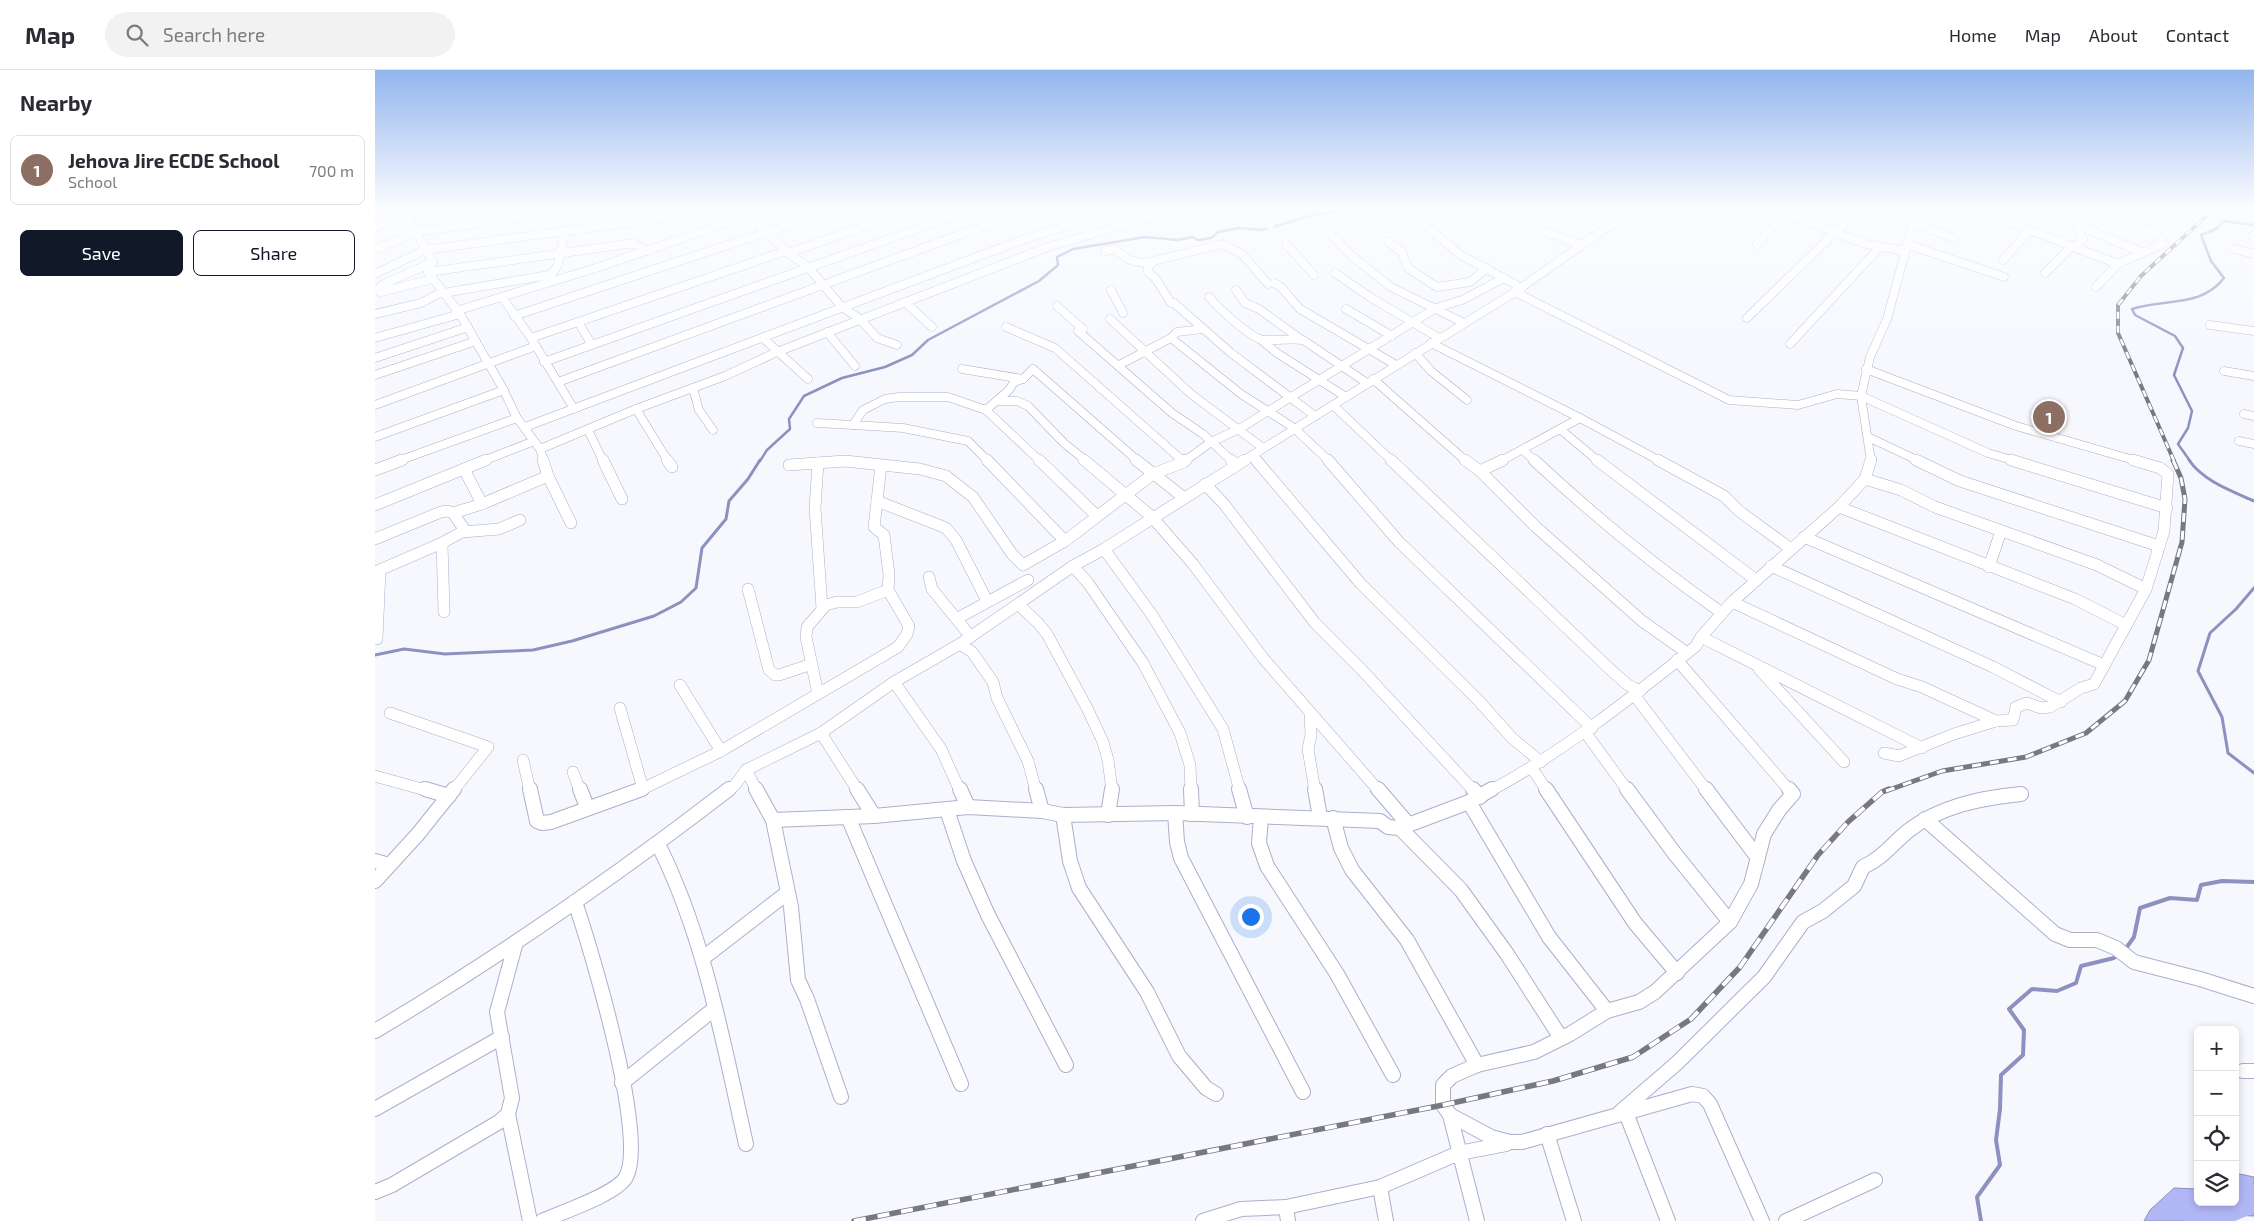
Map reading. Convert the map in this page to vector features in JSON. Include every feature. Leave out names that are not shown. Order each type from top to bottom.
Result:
[{"type":"street","points":[[375,274],[399,263]]},
{"type":"street","points":[[375,292],[384,284],[431,263]]},
{"type":"street","points":[[430,276],[433,263]]},
{"type":"street","points":[[375,292],[430,276],[503,263]]},
{"type":"street","points":[[547,282],[558,263]]},
{"type":"street","points":[[375,338],[458,313],[610,263]]},
{"type":"street","points":[[514,316],[674,263]]},
{"type":"street","points":[[375,405],[490,364],[578,322],[755,263]]},
{"type":"street","points":[[802,263],[808,267],[842,307],[860,319],[877,338],[897,345]]},
{"type":"street","points":[[544,362],[820,263]]},
{"type":"street","points":[[558,382],[884,263]]},
{"type":"street","points":[[375,505],[464,469],[588,430],[636,408],[693,388],[718,368],[763,338],[961,263]]},
{"type":"street","points":[[525,427],[575,409],[777,352],[1007,263]]},
{"type":"street","points":[[1152,263],[1147,266],[1148,272],[1172,303],[1203,330],[1315,416]]},
{"type":"street","points":[[1249,263],[1271,284],[1284,290],[1300,309],[1321,324],[1370,349],[1396,365]]},
{"type":"street","points":[[1303,263],[1314,275]]},
{"type":"street","points":[[1360,263],[1391,287],[1464,323]]},
{"type":"street","points":[[1408,263],[1409,268],[1437,287],[1470,282],[1487,268]]},
{"type":"street","points":[[1476,263],[1504,278],[1518,290],[1729,400],[1799,405],[1837,394],[1861,396],[1982,450],[2167,508]]},
{"type":"street","points":[[375,1031],[444,990],[658,844],[735,785],[746,770],[821,733],[893,682],[971,637],[1073,566],[1104,549],[1183,497],[1518,290],[1556,263]]},
{"type":"street","points":[[1747,318],[1803,263]]},
{"type":"street","points":[[1790,344],[1865,263]]},
{"type":"street","points":[[773,820],[874,816],[968,807],[1042,811],[1063,815],[1175,813],[1326,818],[1380,821],[1388,827],[1404,826],[1474,799],[1537,765],[1588,730],[1696,646],[1701,637],[1732,602],[1839,507],[1865,479],[1871,462],[1861,396],[1866,369],[1887,319],[1901,263]]},
{"type":"street","points":[[1955,263],[2004,277]]},
{"type":"street","points":[[2045,272],[2055,263]]},
{"type":"street","points":[[2096,287],[2118,264],[2115,263]]},
{"type":"street","points":[[1335,273],[1370,297],[1414,323],[1435,340],[1724,496],[1739,511],[1791,549]]},
{"type":"street","points":[[375,314],[421,303],[443,292],[553,274]]},
{"type":"street","points":[[430,276],[468,327],[490,364],[517,418],[537,445],[548,476],[571,523]]},
{"type":"street","points":[[1023,565],[1065,541],[1096,515],[1153,474],[1184,462],[1211,442],[1239,429],[1436,308],[1462,300],[1504,278]]},
{"type":"street","points":[[1111,290],[1123,313]]},
{"type":"street","points":[[1236,290],[1247,304],[1259,309],[1343,366],[1370,381],[1479,471],[1536,527],[1682,656],[1793,794],[1763,836],[1751,884],[1730,922],[1647,998],[1607,1011],[1592,1022],[1519,1057],[1477,1065],[1452,1076],[1443,1084],[1443,1105],[1449,1115],[1477,1221]]},
{"type":"street","points":[[502,297],[534,342],[544,362],[575,409]]},
{"type":"street","points":[[1209,297],[1219,310],[1277,353],[1346,396]]},
{"type":"street","points":[[905,302],[933,327]]},
{"type":"street","points":[[1057,306],[1171,413],[1211,442],[1236,465]]},
{"type":"street","points":[[1346,309],[1392,336]]},
{"type":"street","points":[[1110,319],[1191,394],[1263,448]]},
{"type":"street","points":[[578,322],[592,345]]},
{"type":"street","points":[[2210,325],[2254,331]]},
{"type":"street","points":[[375,358],[468,327]]},
{"type":"street","points":[[1006,327],[1055,348],[1142,427],[1184,462]]},
{"type":"street","points":[[1119,364],[1171,338],[1177,332],[1203,330]]},
{"type":"street","points":[[827,332],[855,366]]},
{"type":"street","points":[[763,338],[808,379]]},
{"type":"street","points":[[1171,338],[1241,394],[1294,428],[1339,472],[1399,542],[1588,730],[1675,854],[1730,922]]},
{"type":"street","points":[[1260,339],[1291,338],[1303,340]]},
{"type":"street","points":[[375,375],[476,341]]},
{"type":"street","points":[[1415,353],[1437,376],[1467,400]]},
{"type":"street","points":[[986,410],[1009,390],[1014,382],[1023,379],[1033,368],[1123,450],[1183,497]]},
{"type":"street","points":[[962,369],[1023,379]]},
{"type":"street","points":[[1866,369],[2016,426],[2160,468],[2168,474],[2164,531],[2146,589],[2129,616],[2094,684],[2086,685],[2061,702],[2042,708],[2027,703],[2016,707],[2013,720],[1996,721],[1899,756],[1884,754]]},
{"type":"street","points":[[2224,371],[2254,376]]},
{"type":"street","points":[[693,388],[699,410],[713,430]]},
{"type":"street","points":[[375,438],[504,390]]},
{"type":"street","points":[[853,425],[863,410],[885,399],[899,397],[954,398],[986,410],[1096,515]]},
{"type":"street","points":[[997,401],[1017,401],[1024,404],[1064,443],[1126,493],[1152,517],[1193,564],[1246,638],[1311,712],[1404,826],[1461,890],[1507,954],[1561,1038]]},
{"type":"street","points":[[1333,405],[1614,673],[1638,693],[1758,858]]},
{"type":"street","points":[[636,408],[654,440],[673,467]]},
{"type":"street","points":[[2244,414],[2254,416]]},
{"type":"street","points":[[375,470],[517,418]]},
{"type":"street","points":[[1479,471],[1523,450],[1580,418]]},
{"type":"street","points":[[817,423],[903,428],[968,441],[1065,541]]},
{"type":"street","points":[[1560,429],[1579,446],[1756,580]]},
{"type":"street","points":[[588,430],[623,500]]},
{"type":"street","points":[[1868,437],[1960,481],[2159,546]]},
{"type":"street","points":[[2239,441],[2254,444]]},
{"type":"street","points":[[1523,450],[1565,489],[1687,589],[1722,613]]},
{"type":"street","points":[[1252,456],[1361,584],[1471,694],[1537,765],[1635,923],[1677,972]]},
{"type":"street","points":[[789,465],[845,462],[920,469],[946,476],[973,496],[1012,554],[1023,565],[1028,580],[1029,598]]},
{"type":"street","points":[[818,463],[815,508],[822,608]]},
{"type":"street","points":[[523,760],[537,820],[542,823],[551,822],[587,807],[643,789],[721,751],[891,652],[904,641],[909,626],[888,590],[889,575],[884,535],[874,527],[881,466]]},
{"type":"street","points":[[464,469],[482,504]]},
{"type":"street","points":[[375,539],[441,512],[449,511],[453,513],[482,504],[548,476]]},
{"type":"street","points":[[1865,479],[1901,490],[1935,506],[2097,565],[2146,589]]},
{"type":"street","points":[[1205,484],[1224,504],[1315,623],[1361,669],[1474,799],[1549,937],[1607,1011]]},
{"type":"street","points":[[877,500],[946,528],[956,540],[987,601]]},
{"type":"street","points":[[1839,507],[2075,599],[2113,616],[2126,625]]},
{"type":"street","points":[[453,513],[464,529],[462,532]]},
{"type":"street","points":[[377,639],[377,571],[442,543],[462,532],[499,529],[520,520]]},
{"type":"street","points":[[1989,567],[2001,530]]},
{"type":"street","points":[[1804,537],[2104,666]]},
{"type":"street","points":[[442,543],[444,612]]},
{"type":"street","points":[[1104,549],[1152,615],[1223,729],[1254,817],[1259,843],[1267,866],[1337,974],[1393,1075]]},
{"type":"street","points":[[1073,566],[1088,583],[1143,663],[1180,732],[1190,765],[1193,814]]},
{"type":"street","points":[[1771,566],[1985,664],[2061,702]]},
{"type":"street","points":[[929,578],[932,589],[958,618],[971,637]]},
{"type":"street","points":[[958,618],[1028,580]]},
{"type":"street","points":[[748,590],[769,670],[775,675],[779,675],[812,664]]},
{"type":"street","points":[[818,694],[806,633],[807,627],[822,608],[837,602],[857,602],[888,590]]},
{"type":"street","points":[[1732,602],[1897,679],[1922,687],[1996,721]]},
{"type":"street","points":[[1019,605],[1042,628],[1093,719],[1111,771],[1112,790],[1108,815]]},
{"type":"street","points":[[1701,637],[1922,748]]},
{"type":"street","points":[[960,644],[972,652],[993,682],[997,698],[1029,761],[1042,811]]},
{"type":"street","points":[[1756,666],[1844,762]]},
{"type":"street","points":[[893,682],[941,749],[968,807]]},
{"type":"street","points":[[679,685],[721,751]]},
{"type":"street","points":[[620,708],[643,789]]},
{"type":"street","points":[[1311,712],[1311,735],[1308,749],[1326,818],[1351,870],[1407,940],[1477,1065]]},
{"type":"street","points":[[375,881],[449,796],[488,747],[391,713]]},
{"type":"street","points":[[821,733],[874,816]]},
{"type":"street","points":[[746,770],[773,820],[791,907],[798,980],[807,999],[841,1097]]},
{"type":"street","points":[[573,772],[587,807]]},
{"type":"street","points":[[375,776],[449,796]]},
{"type":"street","points":[[1621,1115],[1677,1063],[1763,977],[1803,922],[1823,910],[1854,886],[1863,867],[1877,861],[1907,832],[1925,819],[1968,802],[2021,794]]},
{"type":"street","points":[[947,810],[963,861],[988,915],[1066,1065]]},
{"type":"street","points":[[1175,813],[1177,842],[1181,858],[1303,1092]]},
{"type":"street","points":[[1063,815],[1070,861],[1079,888],[1147,992],[1179,1056],[1206,1088],[1216,1094]]},
{"type":"street","points":[[848,817],[961,1084]]},
{"type":"street","points":[[1925,819],[2055,934],[2070,940],[2097,940],[2116,948],[2134,962],[2200,979],[2254,996]]},
{"type":"street","points":[[658,844],[675,878],[703,958],[746,1144]]},
{"type":"street","points":[[375,861],[389,865]]},
{"type":"street","points":[[703,958],[787,893]]},
{"type":"street","points":[[542,1221],[611,1190],[626,1178],[632,1166],[629,1120],[613,1032],[589,944],[575,902]]},
{"type":"street","points":[[516,942],[497,1012],[511,1098],[508,1114],[530,1221]]},
{"type":"street","points":[[622,1083],[714,1009]]},
{"type":"street","points":[[375,1109],[502,1037]]},
{"type":"street","points":[[1203,1221],[1241,1210],[1287,1214],[1380,1187],[1459,1153],[1511,1143],[1621,1115],[1692,1094],[1698,1094],[1707,1099],[1762,1221]]},
{"type":"street","points":[[375,1192],[392,1185],[499,1122],[508,1114]]},
{"type":"street","points":[[1449,1115],[1460,1119],[1482,1134],[1511,1143]]},
{"type":"street","points":[[1621,1115],[1668,1221]]},
{"type":"street","points":[[1547,1134],[1574,1221]]},
{"type":"street","points":[[1787,1221],[1875,1180]]},
{"type":"street","points":[[1380,1187],[1386,1221]]},
{"type":"water","points":[[2239,1174],[2254,1177],[2254,1216],[2231,1215],[2202,1219],[2201,1221],[2144,1221],[2150,1210],[2174,1188],[2194,1189],[2194,1206],[2239,1206]]},
{"type":"waterway","points":[[760,461],[767,450],[790,429],[789,419],[804,396],[842,378],[885,367],[912,355],[928,340],[1039,281],[1058,265],[1058,263]]},
{"type":"waterway","points":[[2190,461],[2178,444],[2188,428],[2192,411],[2174,375],[2183,348],[2175,336],[2135,315],[2132,309],[2182,301],[2205,294],[2224,278],[2212,263]]},
{"type":"waterway","points":[[375,655],[404,649],[445,654],[533,650],[572,641],[654,616],[681,602],[696,588],[702,548],[726,519],[729,501],[748,479],[760,460]]},
{"type":"waterway","points":[[2189,460],[2210,480],[2254,501]]},
{"type":"waterway","points":[[2254,588],[2236,609],[2210,633],[2198,671],[2222,717],[2228,753],[2254,773]]},
{"type":"waterway","points":[[2124,951],[2134,937],[2140,908],[2170,898],[2197,900],[2201,885],[2222,881],[2254,882]]},
{"type":"waterway","points":[[1981,1221],[1977,1197],[2000,1165],[1996,1140],[2000,1109],[2001,1075],[2023,1055],[2024,1030],[2009,1009],[2032,989],[2057,991],[2076,983],[2081,966],[2114,958],[2119,954]]},
{"type":"waterway","points":[[2199,1221],[2254,1199]]},
{"type":"railway","points":[[2155,263],[2141,276],[2118,305],[2118,333],[2174,461]]},
{"type":"railway","points":[[1886,791],[1942,771],[2026,757],[2086,733],[2125,701],[2149,660],[2182,542],[2185,499],[2181,478],[2173,460]]},
{"type":"railway","points":[[854,1221],[1443,1105],[1553,1081],[1633,1057],[1691,1019],[1740,967],[1818,855],[1848,822],[1882,792],[1889,789]]},
{"type":"place","name":"Jehova Jire ECDE School","points":[[2049,417]]}]
